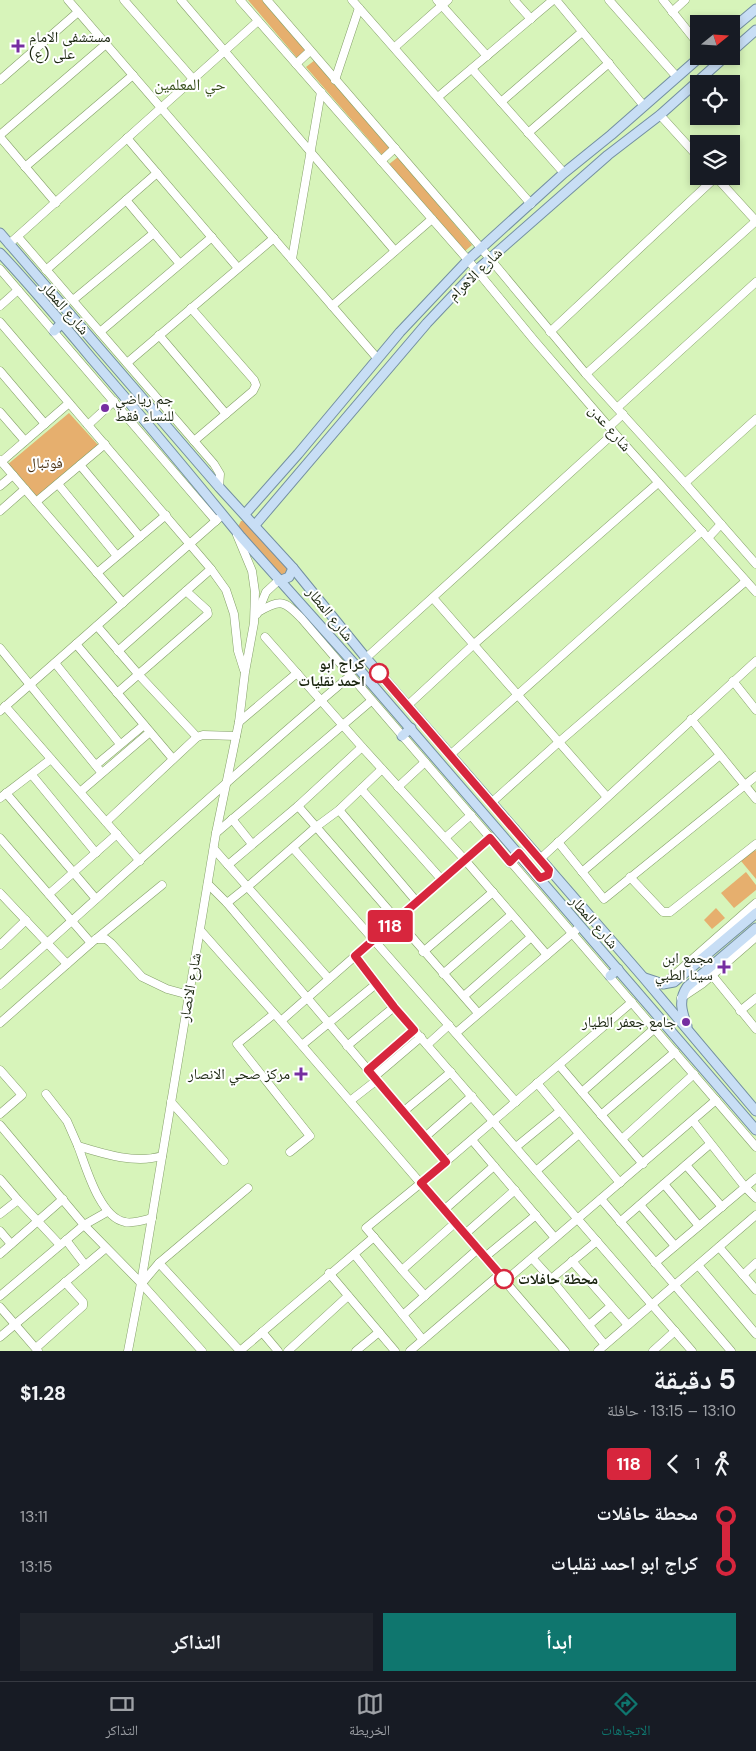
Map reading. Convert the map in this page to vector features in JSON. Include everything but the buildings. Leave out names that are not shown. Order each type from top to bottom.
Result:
[{"type":"main road","points":[[756,9],[756,16]]},
{"type":"main road","points":[[740,22],[756,9]]},
{"type":"main road","points":[[740,44],[756,30],[753,22],[744,19]]},
{"type":"main road","name":"شارع الاهرام","points":[[229,522],[236,513],[244,513],[298,454],[424,304],[468,260],[564,173],[611,135],[690,65]]},
{"type":"main road","name":"شارع الاهرام","points":[[255,525],[427,323],[489,258],[608,155],[660,115],[716,65]]},
{"type":"main road","points":[[611,135],[613,143],[620,145]]},
{"type":"main road","points":[[600,144],[607,149],[608,155]]},
{"type":"main road","name":"شارع المطار","points":[[0,233],[219,487],[293,568],[366,658],[756,1111]]},
{"type":"main road","name":"شارع المطار","points":[[0,253],[62,323],[279,581],[304,606],[519,853],[756,1130]]},
{"type":"main road","points":[[54,331],[62,323]]},
{"type":"main road","points":[[103,352],[111,345]]},
{"type":"main road","points":[[332,413],[336,421],[342,422]]},
{"type":"main road","points":[[324,424],[331,426],[334,433]]},
{"type":"main road","points":[[279,581],[289,577],[293,568]]},
{"type":"main road","points":[[402,736],[410,728]]},
{"type":"main road","points":[[510,862],[519,853]]},
{"type":"main road","points":[[540,878],[548,875],[549,870]]},
{"type":"main road","points":[[557,898],[560,892],[566,890]]},
{"type":"main road","points":[[642,977],[664,984],[680,979],[713,950],[724,935],[756,913]]},
{"type":"main road","points":[[688,1031],[681,998],[687,987],[711,971],[722,957],[756,928]]},
{"type":"main road","points":[[713,950],[715,955],[722,957]]},
{"type":"main road","points":[[703,959],[708,961],[711,971]]},
{"type":"main road","points":[[610,976],[618,969]]},
{"type":"street","points":[[68,0],[377,358]]},
{"type":"street","points":[[181,0],[395,251]]},
{"type":"street","name":"شارع عدن","points":[[240,0],[477,270],[658,483],[756,592]]},
{"type":"street","name":"شارع عدن","points":[[267,0],[481,248],[586,374],[756,564]]},
{"type":"street","points":[[353,0],[530,204]]},
{"type":"street","points":[[514,0],[531,19]]},
{"type":"street","points":[[438,97],[554,0],[644,106]]},
{"type":"street","points":[[609,0],[676,76]]},
{"type":"street","points":[[662,0],[690,34]]},
{"type":"street","points":[[672,12],[685,0]]},
{"type":"street","points":[[125,1],[193,79]]},
{"type":"street","points":[[395,47],[442,2],[487,56]]},
{"type":"street","points":[[335,80],[359,8]]},
{"type":"street","points":[[0,80],[78,12]]},
{"type":"street","points":[[9,244],[258,21]]},
{"type":"street","points":[[502,102],[582,32]]},
{"type":"street","points":[[56,203],[0,136],[106,44]]},
{"type":"street","points":[[296,64],[310,51]]},
{"type":"street","points":[[528,133],[609,63]]},
{"type":"street","points":[[472,69],[564,173]]},
{"type":"street","points":[[26,167],[133,75]]},
{"type":"street","points":[[292,259],[321,92]]},
{"type":"street","points":[[660,115],[690,148]]},
{"type":"street","points":[[127,138],[238,268]]},
{"type":"street","points":[[381,161],[395,148]]},
{"type":"street","points":[[46,270],[157,174]]},
{"type":"street","points":[[550,332],[707,185]]},
{"type":"street","points":[[586,374],[756,221],[723,185]]},
{"type":"street","points":[[126,200],[180,264]]},
{"type":"street","points":[[332,306],[432,219]]},
{"type":"street","points":[[73,300],[154,233]]},
{"type":"street","points":[[18,237],[217,467],[220,478],[219,487]]},
{"type":"street","points":[[100,332],[212,237]]},
{"type":"street","points":[[127,363],[274,238]]},
{"type":"street","points":[[0,269],[216,521],[229,522]]},
{"type":"street","points":[[617,408],[756,282]]},
{"type":"street","points":[[0,306],[18,290]]},
{"type":"street","points":[[191,308],[256,383],[253,391],[194,441]]},
{"type":"street","points":[[0,322],[191,544],[226,590],[234,614],[238,651],[245,672]]},
{"type":"street","points":[[160,335],[226,414]]},
{"type":"street","points":[[0,371],[45,424]]},
{"type":"street","points":[[88,425],[114,401]]},
{"type":"street","points":[[69,402],[1,461],[123,603]]},
{"type":"street","points":[[0,412],[25,441]]},
{"type":"street","points":[[366,658],[433,598],[612,430],[623,414]]},
{"type":"street","points":[[685,483],[756,419]]},
{"type":"street","points":[[36,502],[105,444]]},
{"type":"street","points":[[80,465],[140,537]]},
{"type":"street","points":[[0,486],[12,475]]},
{"type":"street","points":[[407,706],[473,645],[658,483]]},
{"type":"street","points":[[58,484],[117,556]]},
{"type":"street","points":[[1,509],[25,489]]},
{"type":"street","points":[[97,573],[166,515]]},
{"type":"street","points":[[140,861],[52,759],[3,708],[216,521]]},
{"type":"street","name":"شارع الانصار","points":[[128,1351],[216,833],[239,722],[245,672],[254,623],[255,592],[252,571],[229,522]]},
{"type":"street","points":[[708,538],[721,524]]},
{"type":"street","points":[[450,756],[702,531]]},
{"type":"street","points":[[749,556],[756,550]]},
{"type":"street","points":[[118,651],[211,569]]},
{"type":"street","name":"شارع الانصار","points":[[254,623],[266,592],[279,581]]},
{"type":"street","points":[[491,803],[746,581]]},
{"type":"street","points":[[117,693],[208,614],[186,591]]},
{"type":"street","points":[[433,598],[607,797]]},
{"type":"street","points":[[258,612],[276,603],[287,604],[302,619],[756,1147]]},
{"type":"street","points":[[97,626],[196,737]]},
{"type":"street","points":[[265,637],[465,860],[546,955]]},
{"type":"street","points":[[76,644],[173,760]]},
{"type":"street","points":[[0,648],[102,772]]},
{"type":"street","points":[[0,663],[7,656]]},
{"type":"street","points":[[540,859],[756,661]]},
{"type":"street","points":[[55,663],[120,744]]},
{"type":"street","points":[[239,722],[298,673]]},
{"type":"street","points":[[1,982],[140,861],[226,781],[350,676]]},
{"type":"street","points":[[732,681],[756,710]]},
{"type":"street","points":[[216,833],[372,701]]},
{"type":"street","points":[[691,719],[756,799]]},
{"type":"street","points":[[96,765],[144,725]]},
{"type":"street","points":[[80,792],[150,732]]},
{"type":"street","points":[[106,822],[196,737],[203,735],[236,736]]},
{"type":"street","points":[[228,864],[298,806],[362,747]]},
{"type":"street","points":[[582,872],[720,755]]},
{"type":"street","points":[[52,759],[3,796],[96,899]]},
{"type":"street","points":[[398,787],[425,762]]},
{"type":"street","points":[[226,903],[339,810],[382,769]]},
{"type":"street","points":[[32,775],[96,853]]},
{"type":"street","points":[[558,842],[604,899],[756,776]]},
{"type":"street","points":[[361,789],[442,880]]},
{"type":"street","points":[[298,806],[478,1013]]},
{"type":"street","points":[[339,810],[417,902]]},
{"type":"street","points":[[445,838],[471,816]]},
{"type":"street","points":[[232,820],[252,844]]},
{"type":"street","points":[[49,894],[117,834]]},
{"type":"street","points":[[0,838],[71,920],[93,941]]},
{"type":"street","points":[[281,1021],[490,838]]},
{"type":"street","points":[[630,877],[663,912],[670,912],[756,844]]},
{"type":"street","points":[[293,848],[516,1102]]},
{"type":"street","points":[[214,849],[329,979]]},
{"type":"street","points":[[208,884],[446,1162]]},
{"type":"street","points":[[0,1023],[93,941],[162,885]]},
{"type":"street","points":[[423,952],[492,892]]},
{"type":"street","points":[[0,893],[67,964]]},
{"type":"street","points":[[664,984],[724,935],[756,903]]},
{"type":"street","points":[[443,974],[511,915]]},
{"type":"street","points":[[0,944],[26,920]]},
{"type":"street","points":[[456,1033],[581,925]]},
{"type":"street","points":[[200,930],[302,1045],[566,1351]]},
{"type":"street","points":[[756,937],[711,971],[740,1011],[756,1029]]},
{"type":"street","points":[[464,996],[530,938]]},
{"type":"street","points":[[93,941],[106,939],[111,942],[142,977],[167,989],[189,995]]},
{"type":"street","points":[[355,956],[394,1007],[692,1351]]},
{"type":"street","points":[[302,1045],[376,984]]},
{"type":"street","points":[[740,1011],[756,998]]},
{"type":"street","points":[[424,1296],[366,1228],[472,1140],[632,1002]]},
{"type":"street","points":[[347,1046],[394,1007]]},
{"type":"street","points":[[274,1014],[237,1044],[310,1136],[290,1152]]},
{"type":"street","points":[[427,1045],[449,1025]]},
{"type":"street","points":[[582,1092],[655,1028]]},
{"type":"street","points":[[368,1070],[414,1030]]},
{"type":"street","points":[[350,1101],[421,1037]]},
{"type":"street","points":[[602,1115],[675,1052]]},
{"type":"street","points":[[559,1065],[643,1164]]},
{"type":"street","points":[[0,1070],[22,1095],[0,1114]]},
{"type":"street","points":[[404,1111],[451,1072]]},
{"type":"street","points":[[622,1139],[694,1074]]},
{"type":"street","points":[[537,1083],[620,1184]]},
{"type":"street","points":[[46,1094],[67,1121],[95,1191],[107,1212],[125,1222],[152,1218]]},
{"type":"street","points":[[426,1137],[472,1096]]},
{"type":"street","points":[[505,1281],[716,1100]]},
{"type":"street","points":[[171,1102],[224,1161]]},
{"type":"street","points":[[516,1147],[560,1111]]},
{"type":"street","points":[[692,1122],[756,1198]]},
{"type":"street","points":[[0,1125],[84,1224],[141,1283],[197,1349]]},
{"type":"street","points":[[536,1171],[579,1134]]},
{"type":"street","points":[[472,1140],[555,1238]]},
{"type":"street","points":[[620,1222],[710,1144]]},
{"type":"street","points":[[78,1146],[130,1158],[149,1160],[162,1156]]},
{"type":"street","points":[[686,1165],[722,1207]]},
{"type":"street","points":[[444,1210],[494,1166]]},
{"type":"street","points":[[655,1263],[756,1178]]},
{"type":"street","points":[[0,1179],[38,1221],[85,1265]]},
{"type":"street","points":[[664,1184],[699,1226]]},
{"type":"street","points":[[141,1283],[159,1263],[248,1188]]},
{"type":"street","points":[[465,1234],[515,1190]]},
{"type":"street","points":[[0,1254],[63,1199]]},
{"type":"street","points":[[601,1199],[731,1351]]},
{"type":"street","points":[[0,1214],[18,1200]]},
{"type":"street","points":[[640,1205],[675,1246]]},
{"type":"street","points":[[0,1296],[84,1224],[107,1212]]},
{"type":"street","points":[[484,1257],[536,1215]]},
{"type":"street","points":[[598,1351],[756,1215]]},
{"type":"street","points":[[402,1270],[455,1223]]},
{"type":"street","points":[[0,1231],[11,1244]]},
{"type":"street","points":[[159,1263],[240,1351],[329,1273],[374,1237]]},
{"type":"street","points":[[551,1280],[597,1241]]},
{"type":"street","points":[[718,1247],[756,1290]]},
{"type":"street","points":[[0,1337],[106,1248]]},
{"type":"street","points":[[403,1315],[478,1249]]},
{"type":"street","points":[[354,1254],[423,1340]]},
{"type":"street","points":[[532,1258],[605,1345]]},
{"type":"street","points":[[572,1262],[628,1325]]},
{"type":"street","points":[[743,1275],[756,1264]]},
{"type":"street","points":[[698,1265],[756,1334]]},
{"type":"street","points":[[329,1273],[395,1351]]},
{"type":"street","points":[[410,1351],[500,1274]]},
{"type":"street","points":[[0,1307],[37,1349],[83,1306],[83,1302],[65,1282]]},
{"type":"street","points":[[288,1351],[348,1296]]},
{"type":"street","points":[[589,1325],[611,1306]]},
{"type":"street","points":[[653,1351],[675,1331]]},
{"type":"street","points":[[262,1332],[278,1351]]},
{"type":"street","points":[[356,1351],[379,1332]]},
{"type":"green space","points":[[248,0],[262,0],[306,51],[298,59]]},
{"type":"green space","points":[[315,60],[390,149],[383,156],[306,67]]},
{"type":"green space","points":[[398,157],[472,245],[465,251],[388,165]]},
{"type":"green space","name":"فوتبال","points":[[69,413],[99,446],[38,500],[7,465]]},
{"type":"green space","points":[[241,521],[244,521],[288,568],[289,571],[285,576],[280,576],[238,527]]},
{"type":"green space","points":[[756,851],[756,879],[741,861]]},
{"type":"green space","points":[[746,872],[756,885],[756,890],[734,908],[721,893]]},
{"type":"green space","points":[[716,908],[725,918],[712,929],[704,920]]},
{"type":"bus line","name":"118","points":[[379,673],[549,870],[548,875],[540,878],[519,853],[510,862],[490,838],[355,956],[414,1030],[368,1070],[446,1162],[421,1183],[504,1279]]},
{"type":"place","name":"مستشفی الامام علی (ع)","points":[[18,46]]},
{"type":"place","name":"جم رياضي للنساء فقط","points":[[105,408]]},
{"type":"place","name":"كراج ابو احمد نقليات","points":[[379,673]]},
{"type":"place","name":"مجمع ابن سينا الطبي","points":[[724,967]]},
{"type":"place","name":"جامع جعفر الطيار","points":[[686,1022]]},
{"type":"place","name":"مركز صحي الانصار","points":[[301,1074]]},
{"type":"place","name":"محطة حافلات","points":[[504,1279]]},
{"type":"district","name":"حي المعلمين","points":[[190,84]]}]
